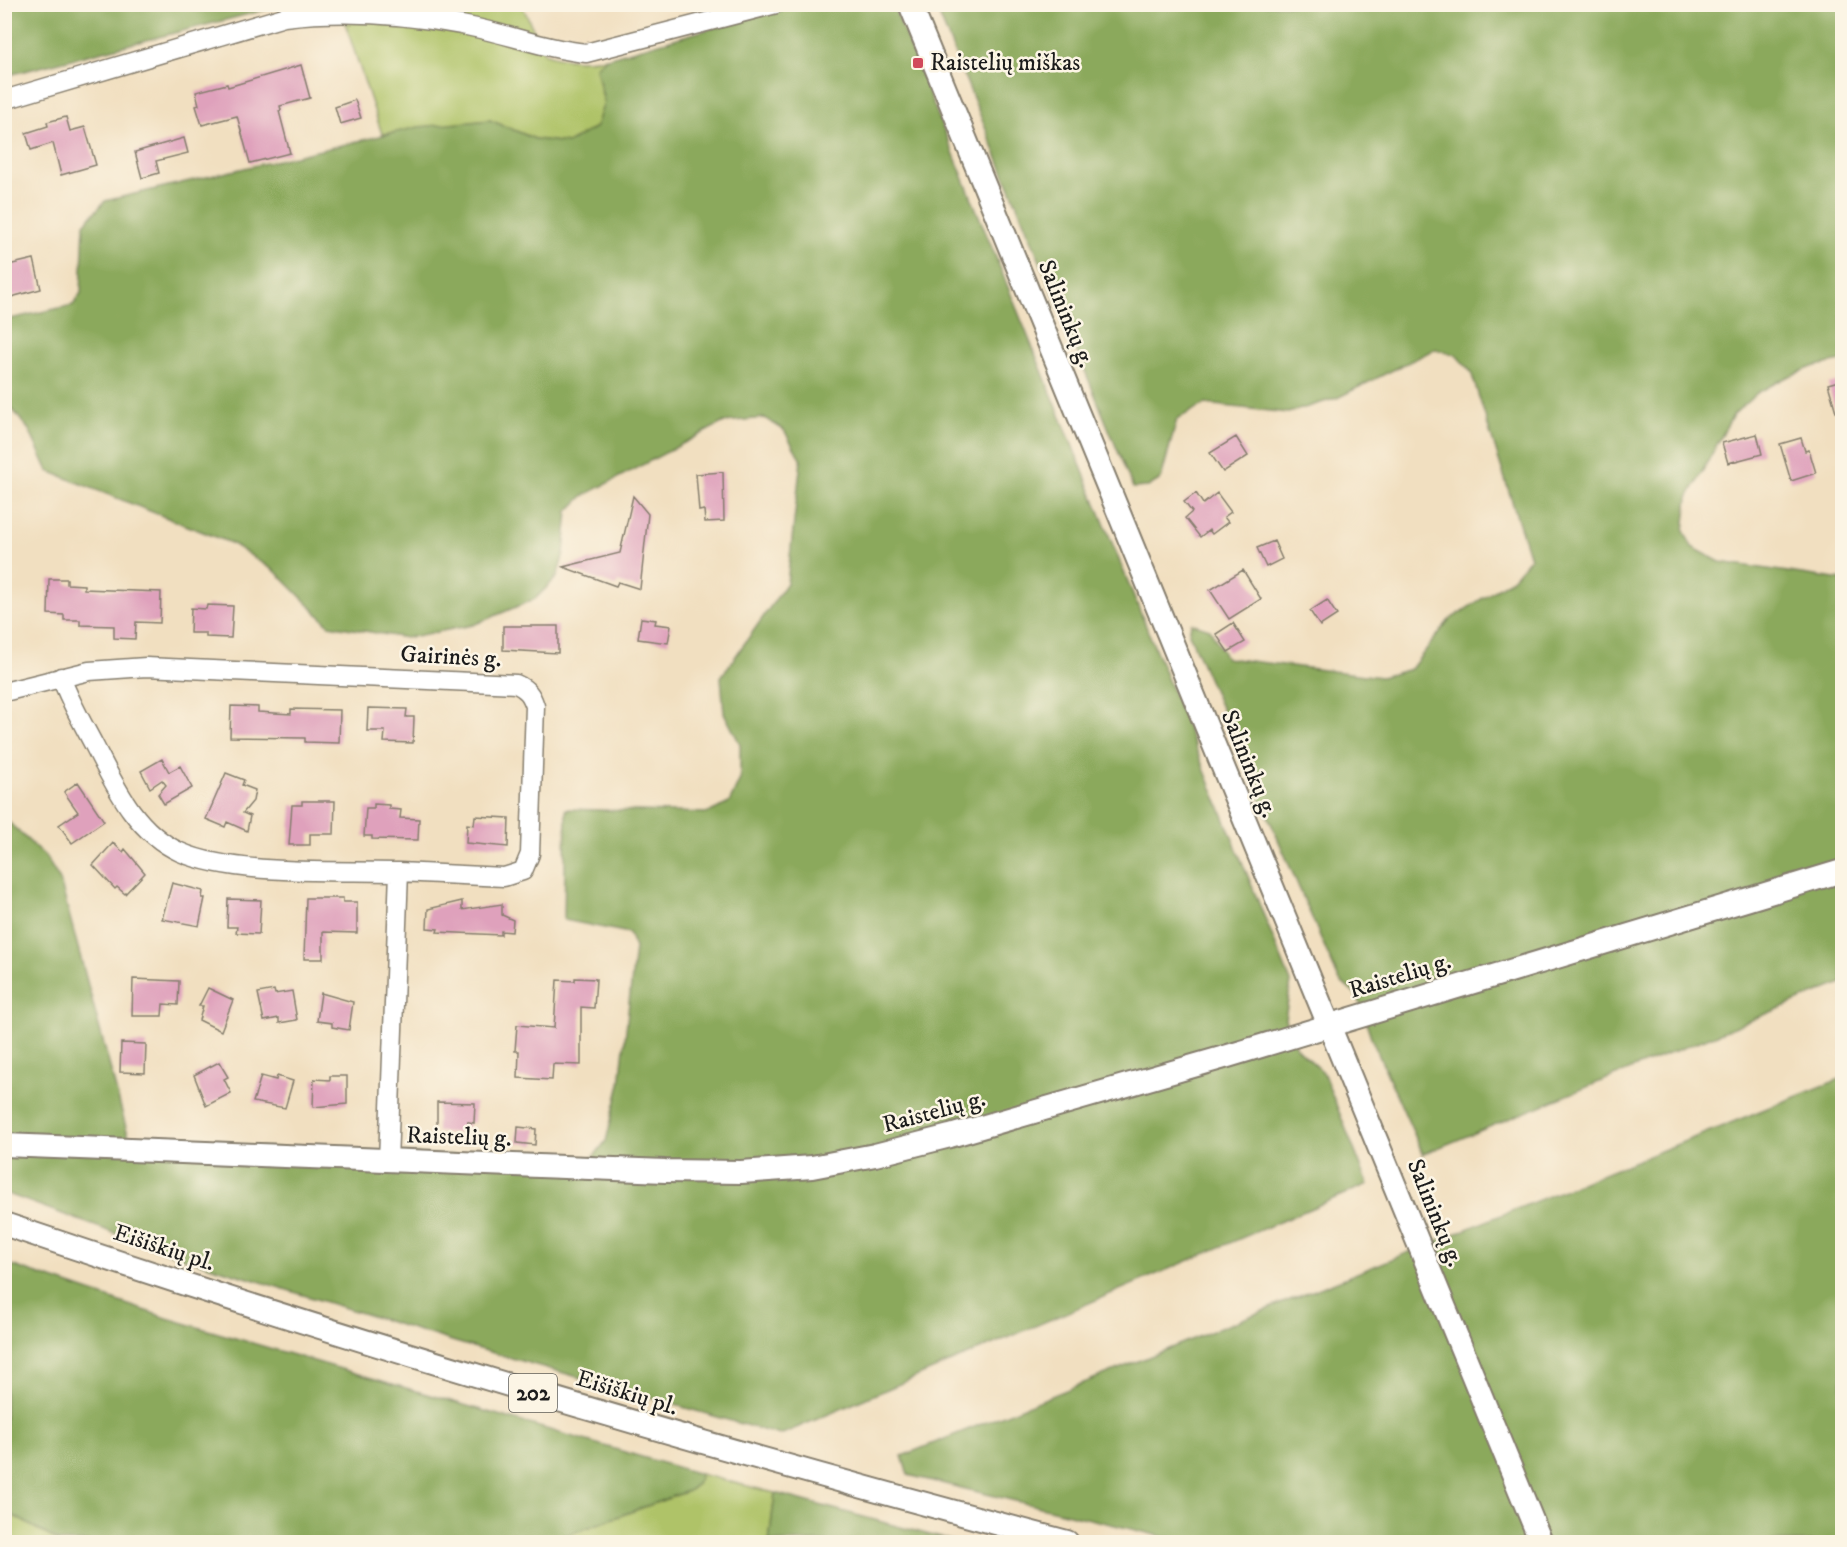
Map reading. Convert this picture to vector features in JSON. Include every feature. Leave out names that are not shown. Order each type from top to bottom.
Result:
[{"type":"main road","name":"Salininkų g.","points":[[910,4],[1541,1542]]},
{"type":"main road","name":"Raistelių g.","points":[[4,1145],[388,1161],[741,1172],[812,1167],[875,1155],[950,1136],[1329,1026],[1842,871]]},
{"type":"main road","name":"Eišiškių pl.","points":[[4,1224],[448,1368],[1025,1537],[1068,1542]]},
{"type":"street","points":[[4,100],[284,17],[358,12],[387,14],[463,25],[559,50],[586,53],[776,4]]},
{"type":"street","name":"Gairinės g.","points":[[4,692],[61,677],[89,670],[146,667],[516,684],[525,688],[534,706],[530,854],[523,871],[504,877],[243,867],[209,861],[179,852],[152,834],[135,818],[116,787],[61,677]]},
{"type":"street","points":[[388,1161],[399,872]]},
{"type":"green space","points":[[5,4],[285,4],[285,5],[5,76]]},
{"type":"green space","points":[[339,5],[522,5],[544,53],[575,60],[607,58],[596,68],[604,103],[596,127],[568,143],[535,139],[490,120],[382,134]]},
{"type":"green space","points":[[793,5],[893,5],[1291,982],[1285,1019],[1296,1047],[1323,1072],[1368,1184],[780,1435],[455,1342],[174,1255],[5,1193],[4,818],[45,856],[60,880],[130,1142],[590,1161],[606,1141],[620,1084],[635,948],[629,933],[564,920],[566,809],[708,813],[729,803],[740,779],[740,744],[724,713],[721,677],[787,583],[801,460],[784,430],[765,418],[724,422],[583,496],[568,511],[564,553],[557,577],[535,599],[473,625],[406,638],[329,625],[275,571],[231,543],[48,471],[29,430],[5,400],[5,320],[73,305],[81,293],[84,224],[105,201],[418,127],[490,120],[535,139],[568,143],[596,127],[604,102],[596,67],[607,58]]},
{"type":"green space","points":[[935,5],[1842,5],[1842,361],[1815,366],[1787,377],[1757,393],[1733,415],[1688,498],[1684,531],[1692,547],[1720,562],[1842,580],[1842,983],[1423,1154],[1372,1040],[1358,997],[1339,980],[1189,634],[1191,623],[1210,629],[1226,658],[1381,677],[1411,669],[1449,620],[1512,579],[1530,558],[1471,372],[1456,355],[1435,349],[1337,398],[1288,413],[1205,404],[1177,419],[1161,479],[1148,487],[1133,488]]},
{"type":"green space","points":[[1842,1078],[1842,1542],[1185,1542],[908,1475],[902,1456]]},
{"type":"green space","points":[[5,1263],[167,1318],[700,1474],[697,1484],[688,1491],[548,1542],[60,1542],[5,1511]]},
{"type":"green space","points":[[700,1474],[775,1493],[769,1542],[548,1542],[688,1491],[697,1484]]},
{"type":"green space","points":[[775,1493],[956,1542],[769,1542]]},
{"type":"green space","points":[[5,1511],[60,1542],[5,1542]]},
{"type":"building","points":[[301,65],[310,98],[280,106],[279,111],[290,153],[250,163],[237,116],[202,125],[196,106],[199,105],[196,92],[227,84],[228,87]]},
{"type":"building","points":[[355,100],[361,118],[340,124],[335,107]]},
{"type":"building","points":[[66,117],[70,131],[85,127],[96,165],[61,175],[53,143],[31,150],[26,133],[48,126],[47,122]]},
{"type":"building","points":[[184,138],[188,153],[156,161],[159,173],[142,178],[135,152]]},
{"type":"building","points":[[34,259],[41,289],[11,297],[4,266]]},
{"type":"building","points":[[1842,380],[1842,421],[1839,422],[1828,384]]},
{"type":"building","points":[[1757,434],[1762,454],[1728,463],[1722,443]]},
{"type":"building","points":[[1236,437],[1248,456],[1223,472],[1210,453]]},
{"type":"building","points":[[1801,438],[1805,451],[1809,450],[1816,473],[1791,481],[1780,444]]},
{"type":"building","points":[[723,472],[724,521],[705,522],[704,510],[699,511],[696,474]]},
{"type":"building","points":[[1196,493],[1203,504],[1217,493],[1231,512],[1224,517],[1228,522],[1212,534],[1209,530],[1200,537],[1185,518],[1192,512],[1184,502]]},
{"type":"building","points":[[633,496],[648,514],[640,589],[618,582],[616,586],[563,567],[620,553]]},
{"type":"building","points":[[1274,541],[1282,559],[1266,567],[1257,548]]},
{"type":"building","points":[[1243,570],[1261,599],[1229,619],[1210,590]]},
{"type":"building","points":[[49,579],[67,579],[67,584],[84,585],[84,589],[161,592],[160,623],[136,622],[135,639],[114,638],[114,626],[80,625],[80,620],[64,620],[64,615],[48,614]]},
{"type":"building","points":[[1327,600],[1337,615],[1320,626],[1310,611]]},
{"type":"building","points":[[207,605],[233,606],[231,638],[206,637],[206,633],[190,633],[191,608],[206,609]]},
{"type":"building","points":[[641,618],[656,620],[655,624],[671,626],[668,643],[638,639]]},
{"type":"building","points":[[1233,623],[1245,642],[1228,652],[1216,634]]},
{"type":"building","points":[[503,626],[558,626],[558,653],[503,650]]},
{"type":"building","points":[[231,706],[258,707],[258,712],[291,714],[291,709],[340,710],[339,743],[305,742],[305,738],[230,737]]},
{"type":"building","points":[[368,708],[407,709],[406,717],[414,717],[413,743],[384,742],[385,731],[367,731]]},
{"type":"building","points":[[162,759],[169,772],[180,766],[192,788],[164,804],[158,794],[166,785],[162,780],[150,788],[141,771]]},
{"type":"building","points":[[226,773],[244,780],[242,785],[255,790],[253,801],[243,813],[250,816],[247,831],[227,822],[225,827],[206,819]]},
{"type":"building","points":[[78,782],[104,821],[72,843],[59,825],[78,812],[64,792]]},
{"type":"building","points":[[302,801],[335,801],[334,834],[310,834],[310,845],[289,845],[292,805],[302,805]]},
{"type":"building","points":[[374,804],[389,805],[389,809],[401,810],[400,818],[419,819],[418,840],[372,839],[372,836],[364,836],[366,808],[374,808]]},
{"type":"building","points":[[475,816],[509,818],[508,847],[466,843],[467,824],[474,825]]},
{"type":"building","points":[[113,843],[123,852],[125,849],[145,873],[125,894],[117,887],[115,889],[93,865]]},
{"type":"building","points":[[172,883],[203,891],[202,898],[205,898],[199,926],[162,919]]},
{"type":"building","points":[[306,898],[343,898],[343,902],[357,902],[357,933],[323,932],[323,959],[304,959]]},
{"type":"building","points":[[228,899],[261,900],[259,934],[236,933],[237,927],[227,927]]},
{"type":"building","points":[[462,901],[462,910],[502,904],[502,915],[513,920],[512,932],[501,931],[501,935],[437,932],[438,929],[427,928],[428,909]]},
{"type":"building","points":[[575,978],[596,979],[594,1008],[581,1007],[581,1065],[553,1064],[552,1080],[518,1078],[519,1051],[515,1051],[517,1025],[554,1028],[557,980],[575,981]]},
{"type":"building","points":[[133,979],[179,981],[178,1005],[163,1004],[162,1016],[132,1016]]},
{"type":"building","points":[[208,988],[233,1000],[221,1031],[199,1020],[203,1006],[199,1006]]},
{"type":"building","points":[[274,990],[275,994],[292,991],[297,1020],[279,1023],[279,1018],[264,1021],[258,993]]},
{"type":"building","points":[[321,993],[353,1002],[349,1030],[332,1027],[332,1023],[317,1021]]},
{"type":"building","points":[[121,1043],[146,1044],[145,1073],[120,1072]]},
{"type":"building","points":[[219,1062],[228,1077],[224,1079],[231,1093],[206,1106],[194,1075]]},
{"type":"building","points":[[261,1076],[276,1080],[277,1076],[293,1081],[285,1108],[253,1102]]},
{"type":"building","points":[[330,1076],[347,1076],[347,1104],[313,1107],[314,1079],[330,1080]]},
{"type":"building","points":[[437,1102],[475,1103],[474,1123],[468,1122],[468,1133],[437,1132]]},
{"type":"building","points":[[518,1127],[536,1129],[535,1145],[517,1143]]},
{"type":"place","name":"Raistelių miškas","points":[[918,63]]}]
